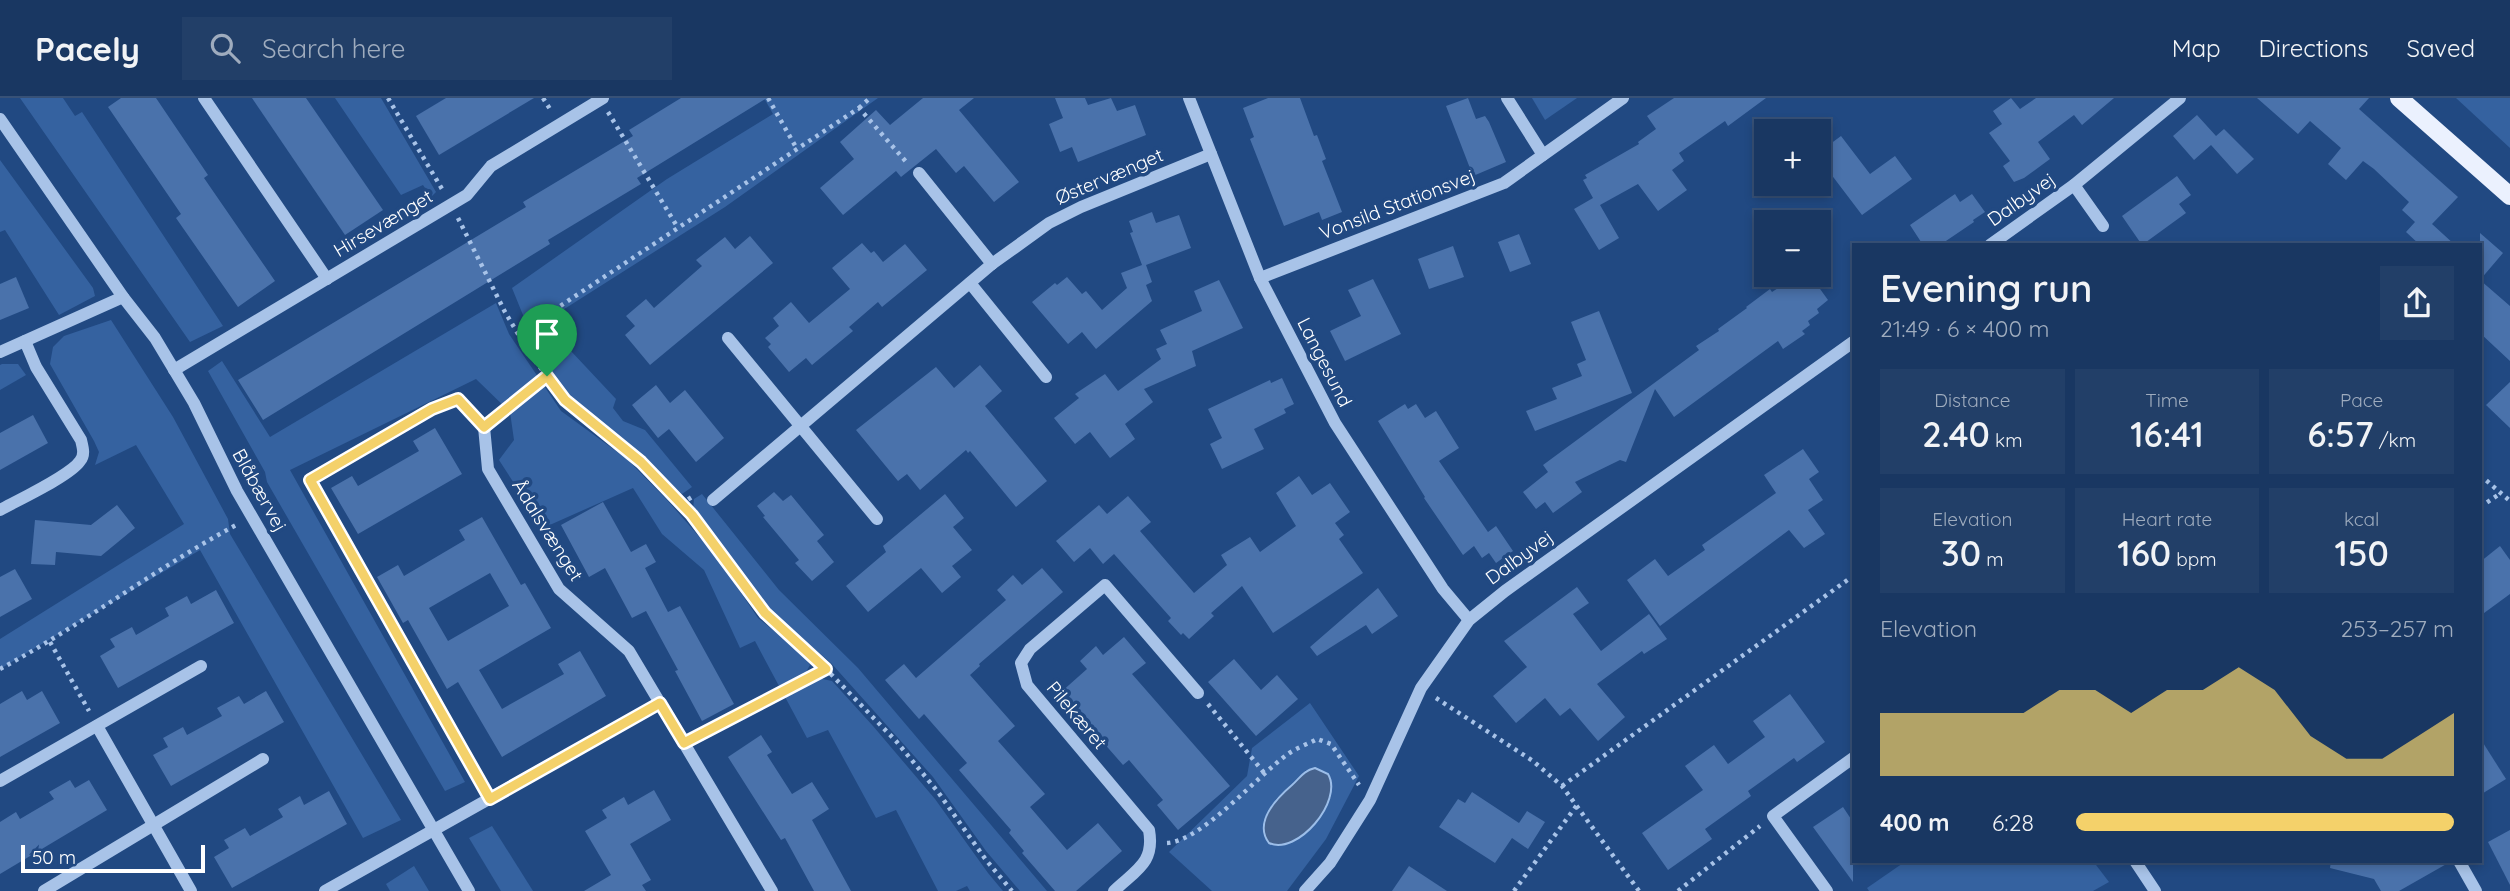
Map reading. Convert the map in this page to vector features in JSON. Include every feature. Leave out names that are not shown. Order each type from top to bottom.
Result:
[{"type":"main road","points":[[2399,98],[2510,196]]},
{"type":"street","points":[[204,98],[327,279]]},
{"type":"street","name":"Langesund","points":[[1189,98],[1260,278],[1335,423],[1443,589],[1469,621]]},
{"type":"street","points":[[1507,98],[1543,155]]},
{"type":"street","name":"Vonsild Stationsvej","points":[[1260,278],[1504,183],[1623,98]]},
{"type":"street","name":"Dalbyvej","points":[[1993,243],[2074,185],[2180,98]]},
{"type":"street","name":"Hirsevænget","points":[[174,370],[467,195],[491,166],[602,99]]},
{"type":"street","name":"Blåbærvej","points":[[0,119],[123,297],[155,338],[252,516],[469,891]]},
{"type":"street","name":"Østervænget","points":[[713,499],[992,264],[1049,223],[1081,207],[1211,154]]},
{"type":"street","points":[[919,173],[992,264]]},
{"type":"street","name":"Dalbyvej","points":[[2074,185],[2103,226]]},
{"type":"street","points":[[970,283],[1046,377]]},
{"type":"street","points":[[0,352],[123,297]]},
{"type":"street","points":[[728,338],[877,519]]},
{"type":"street","points":[[0,510],[70,470],[81,461],[84,452],[81,440],[36,366],[25,341]]},
{"type":"street","name":"Dalbyvej","points":[[1305,891],[1330,863],[1370,800],[1421,688],[1469,621],[1505,591],[1852,343]]},
{"type":"street","name":"Ådalsvænget","points":[[484,427],[488,469],[559,589],[629,651],[772,891]]},
{"type":"street","name":"Pilekæret","points":[[1151,844],[1149,830],[1027,685],[1021,663],[1030,649],[1105,585],[1198,693]]},
{"type":"street","points":[[0,781],[201,666]]},
{"type":"street","points":[[326,891],[660,703]]},
{"type":"street","points":[[97,726],[191,891]]},
{"type":"street","points":[[44,891],[264,759]]},
{"type":"street","points":[[1827,891],[1773,816],[1852,759]]},
{"type":"street","points":[[1114,891],[1149,858],[1151,844]]},
{"type":"street","points":[[2136,863],[2155,891]]},
{"type":"street","points":[[2460,863],[2476,891]]},
{"type":"path","points":[[388,98],[451,204],[518,334],[565,400],[641,462],[692,515],[765,613],[826,669],[896,741],[1012,891]]},
{"type":"path","points":[[768,98],[797,149]]},
{"type":"path","points":[[518,334],[859,108],[870,98]]},
{"type":"path","points":[[602,99],[678,228]]},
{"type":"path","points":[[859,108],[901,158],[919,173]]},
{"type":"path","points":[[490,799],[310,480],[432,409],[458,399],[484,427],[547,376]]},
{"type":"path","points":[[2482,477],[2510,501]]},
{"type":"path","points":[[2482,506],[2501,493]]},
{"type":"path","points":[[0,669],[50,642],[209,539],[252,516]]},
{"type":"path","points":[[1562,786],[1852,577]]},
{"type":"path","points":[[50,642],[97,726]]},
{"type":"path","points":[[684,743],[826,669]]},
{"type":"path","points":[[1421,688],[1533,761],[1562,786],[1639,891]]},
{"type":"path","points":[[1198,693],[1265,774]]},
{"type":"path","points":[[1151,844],[1178,842],[1199,830],[1290,752],[1317,739],[1331,744],[1370,800]]},
{"type":"path","points":[[1514,891],[1577,805]]},
{"type":"path","points":[[1678,891],[1773,816]]},
{"type":"shaded area","points":[[20,98],[63,98],[75,116],[82,112],[223,326],[190,342]]},
{"type":"shaded area","points":[[335,98],[381,98],[436,192],[431,197],[423,185],[401,195]]},
{"type":"shaded area","points":[[764,98],[878,98],[725,207],[558,313],[555,334],[616,399],[613,408],[623,421],[645,430],[692,487],[682,494],[622,438],[566,394],[536,347],[512,288],[667,179],[773,114]]},
{"type":"shaded area","points":[[1532,98],[1577,98],[1545,120]]},
{"type":"shaded area","points":[[2456,98],[2510,98],[2510,148]]},
{"type":"shaded area","points":[[0,160],[93,288],[95,296],[59,315],[5,230],[0,232]]},
{"type":"shaded area","points":[[496,303],[509,334],[561,411],[627,459],[716,556],[758,618],[798,650],[810,665],[806,672],[779,686],[755,641],[740,648],[704,570],[662,534],[633,488],[543,528],[499,460],[514,440],[510,412],[476,379],[290,470],[465,782],[445,791],[267,482],[265,472],[208,371],[222,361],[270,437]]},
{"type":"shaded area","points":[[111,320],[173,417],[228,519],[230,534],[401,820],[363,838],[200,550],[0,669],[0,639],[184,524],[136,445],[95,465],[99,452],[50,364],[53,347],[64,336]]},
{"type":"shaded area","points":[[2,364],[18,364],[26,375],[0,390]]},
{"type":"shaded area","points":[[702,494],[779,590],[858,668],[1047,891],[1020,891],[986,851],[933,777],[831,663],[773,614],[693,510],[694,499]]},
{"type":"shaded area","points":[[818,678],[832,681],[873,726],[935,799],[1003,891],[970,891],[967,886],[956,891],[938,891],[896,810],[876,818],[828,730],[807,738],[784,695]]},
{"type":"shaded area","points":[[1310,703],[1359,776],[1326,839],[1287,891],[1212,891],[1169,852],[1247,776],[1252,748]],"holes":[[[1306,770],[1331,797],[1316,820],[1296,837],[1279,845],[1264,834],[1264,823],[1276,799]]]},
{"type":"shaded area","points":[[1315,768],[1328,774],[1331,785],[1324,811],[1315,824],[1292,842],[1280,845],[1269,843],[1264,827],[1269,811],[1302,775]]},
{"type":"shaded area","points":[[492,826],[533,891],[501,891],[469,838]]},
{"type":"shaded area","points":[[1903,863],[2095,863],[2109,882],[2093,891],[1869,891],[1867,888]]},
{"type":"shaded area","points":[[414,866],[429,891],[390,891],[386,884]]},
{"type":"building","points":[[121,98],[156,98],[208,175],[204,178],[275,281],[238,307],[176,218],[181,214],[108,107]]},
{"type":"building","points":[[252,98],[306,98],[383,210],[345,235]]},
{"type":"building","points":[[446,98],[534,98],[439,155],[416,116]]},
{"type":"building","points":[[681,98],[767,98],[637,178],[641,184],[548,240],[550,244],[263,420],[238,380],[526,207],[523,202],[633,136],[629,130]]},
{"type":"building","points":[[923,98],[974,98],[959,110],[1019,182],[994,202],[964,166],[956,173],[936,149],[901,177],[896,171],[843,215],[820,188],[854,159],[840,142],[876,110],[890,125]]},
{"type":"building","points":[[1055,98],[1085,98],[1088,105],[1111,98],[1117,111],[1135,105],[1146,135],[1078,162],[1072,147],[1060,152],[1049,124],[1063,118]]},
{"type":"building","points":[[1268,98],[1300,98],[1326,159],[1322,161],[1342,212],[1322,220],[1319,212],[1284,226],[1250,139],[1254,137],[1243,108]]},
{"type":"building","points":[[1468,98],[1476,119],[1485,116],[1489,122],[1506,162],[1473,176],[1446,106]]},
{"type":"building","points":[[1674,98],[1766,98],[1728,126],[1725,121],[1679,153],[1684,161],[1672,170],[1687,190],[1658,211],[1638,184],[1600,205],[1619,238],[1599,250],[1574,209],[1593,198],[1583,180],[1587,178],[1585,175],[1639,144],[1638,142],[1656,129],[1647,116]]},
{"type":"building","points":[[2011,98],[2020,109],[2036,98],[2114,98],[2082,125],[2074,115],[2038,142],[2050,159],[2014,182],[2003,166],[2010,161],[1989,133],[2002,124],[1993,111]]},
{"type":"building","points":[[2257,98],[2369,98],[2359,109],[2458,197],[2432,224],[2453,243],[2418,243],[2406,232],[2415,222],[2402,210],[2409,202],[2374,169],[2363,161],[2346,180],[2328,164],[2341,148],[2310,121],[2298,134]]},
{"type":"building","points":[[2197,115],[2216,136],[2224,129],[2254,159],[2237,174],[2211,145],[2194,160],[2173,136]]},
{"type":"building","points":[[1841,136],[1870,174],[1895,156],[1912,179],[1862,215],[1831,174],[1831,143]]},
{"type":"building","points":[[2177,176],[2191,195],[2179,204],[2186,213],[2145,243],[2141,243],[2122,216]]},
{"type":"building","points":[[1955,194],[1960,202],[1972,194],[1985,212],[1943,243],[1922,243],[1910,225]]},
{"type":"building","points":[[1152,212],[1156,223],[1179,215],[1191,248],[1146,265],[1152,282],[1146,285],[1152,301],[1096,349],[1082,332],[1068,344],[1032,302],[1067,277],[1082,294],[1086,291],[1102,310],[1127,288],[1121,273],[1142,265],[1130,233],[1133,232],[1129,221]]},
{"type":"building","points":[[2480,233],[2503,253],[2482,278],[2482,243]]},
{"type":"building","points":[[1519,234],[1531,264],[1510,272],[1498,242]]},
{"type":"building","points":[[750,236],[773,263],[650,365],[625,335],[635,326],[626,316],[646,299],[654,308],[702,266],[696,260],[725,237],[735,249]]},
{"type":"building","points":[[862,243],[871,253],[874,251],[883,262],[905,244],[927,270],[882,307],[878,302],[849,327],[853,331],[812,365],[806,358],[789,372],[768,347],[771,344],[765,338],[779,326],[773,318],[791,302],[809,323],[850,289],[832,268]]},
{"type":"building","points":[[1453,246],[1464,277],[1429,289],[1418,259]]},
{"type":"building","points":[[16,277],[29,308],[0,320],[0,284]]},
{"type":"building","points":[[1373,279],[1401,334],[1345,361],[1330,331],[1361,316],[1348,290]]},
{"type":"building","points":[[1219,280],[1243,328],[1192,351],[1196,366],[1144,389],[1153,402],[1125,424],[1135,439],[1110,458],[1090,432],[1075,444],[1054,418],[1079,398],[1075,394],[1105,374],[1118,391],[1161,359],[1156,349],[1167,344],[1160,330],[1202,311],[1194,291]]},
{"type":"building","points":[[2482,282],[2510,306],[2510,361],[2482,335]]},
{"type":"building","points":[[1780,287],[1819,287],[1828,300],[1817,309],[1819,313],[1808,321],[1810,325],[1802,331],[1805,334],[1783,349],[1778,341],[1674,417],[1655,389],[1626,462],[1620,460],[1575,482],[1582,492],[1553,513],[1545,502],[1536,509],[1523,492],[1548,472],[1543,465],[1699,350],[1696,346],[1719,331],[1718,329],[1746,307],[1770,289],[1772,292]]},
{"type":"building","points":[[1599,311],[1632,393],[1535,431],[1526,411],[1557,399],[1552,388],[1582,376],[1577,364],[1586,360],[1571,322]]},
{"type":"building","points":[[980,365],[1002,391],[985,406],[1047,481],[1016,507],[970,451],[968,453],[966,450],[920,490],[907,474],[898,481],[856,430],[936,367],[954,388]]},
{"type":"building","points":[[1282,378],[1294,404],[1284,409],[1286,413],[1254,429],[1264,449],[1222,469],[1210,444],[1222,438],[1208,409],[1270,380],[1271,383]]},
{"type":"building","points":[[2510,382],[2510,428],[2486,405]]},
{"type":"building","points":[[656,385],[670,403],[685,390],[724,438],[696,462],[669,429],[658,438],[632,405]]},
{"type":"building","points":[[1405,404],[1408,409],[1416,404],[1425,418],[1436,411],[1459,448],[1439,461],[1488,532],[1496,526],[1513,551],[1496,563],[1489,553],[1482,558],[1474,546],[1463,555],[1424,498],[1378,421]]},
{"type":"building","points":[[33,415],[48,443],[0,470],[0,433]]},
{"type":"building","points":[[435,428],[462,474],[358,534],[331,488],[352,476],[358,486],[419,451],[413,441]]},
{"type":"building","points":[[1803,449],[1819,472],[1809,479],[1823,500],[1808,510],[1825,534],[1804,548],[1789,530],[1660,626],[1627,580],[1655,559],[1668,576],[1705,550],[1702,545],[1776,493],[1764,475]]},
{"type":"building","points":[[1299,476],[1312,495],[1330,483],[1350,512],[1335,523],[1344,535],[1339,539],[1363,573],[1273,633],[1242,586],[1211,613],[1214,616],[1189,639],[1183,633],[1181,635],[1168,621],[1171,618],[1114,554],[1103,564],[1090,548],[1074,562],[1056,541],[1099,505],[1107,514],[1128,496],[1151,522],[1140,531],[1194,593],[1227,565],[1221,555],[1250,537],[1260,552],[1296,526],[1276,493]]},
{"type":"building","points":[[774,492],[783,501],[791,495],[824,535],[817,541],[834,562],[812,581],[795,563],[799,560],[757,506]]},
{"type":"building","points":[[945,494],[964,518],[953,527],[972,550],[952,566],[961,577],[942,593],[921,568],[868,612],[846,586],[886,552],[883,546]]},
{"type":"building","points":[[603,502],[631,552],[646,544],[656,562],[645,568],[668,612],[680,606],[734,704],[702,721],[646,611],[632,618],[605,568],[589,577],[561,525]]},
{"type":"building","points":[[117,505],[135,528],[101,556],[56,552],[55,565],[31,564],[35,520],[91,525]]},
{"type":"building","points":[[482,517],[521,585],[525,583],[551,628],[479,670],[502,709],[564,674],[558,664],[580,651],[606,696],[502,757],[458,682],[447,689],[408,620],[403,623],[377,577],[398,565],[404,576],[465,540],[459,530]],"holes":[[[490,573],[509,606],[448,641],[429,608]]]},
{"type":"building","points":[[2500,546],[2510,560],[2510,594],[2482,615],[2482,560]]},
{"type":"building","points":[[1042,568],[1063,592],[979,664],[970,675],[1015,726],[998,741],[1045,794],[1030,807],[1067,850],[1098,823],[1122,851],[1076,891],[1055,891],[1022,853],[1024,851],[1009,833],[1011,830],[959,770],[967,763],[924,714],[919,719],[885,680],[904,664],[916,678],[1006,600],[997,590],[1013,575],[1022,585]]},
{"type":"building","points":[[15,569],[32,599],[0,617],[0,577]]},
{"type":"building","points":[[1577,587],[1589,603],[1573,614],[1601,651],[1649,614],[1667,639],[1644,654],[1642,651],[1597,684],[1625,717],[1598,741],[1570,708],[1560,716],[1545,698],[1516,723],[1493,696],[1527,667],[1504,641]]},
{"type":"building","points":[[1378,588],[1398,616],[1372,634],[1366,625],[1317,656],[1310,647]]},
{"type":"building","points":[[216,590],[234,623],[118,688],[100,656],[115,647],[110,639],[132,627],[136,635],[169,616],[165,608],[187,596],[191,604]]},
{"type":"building","points":[[1124,637],[1146,663],[1132,674],[1230,786],[1178,830],[1157,805],[1163,800],[1129,760],[1123,765],[1060,693],[1087,669],[1080,661],[1096,646],[1103,655]]},
{"type":"building","points":[[1234,659],[1261,690],[1277,675],[1298,699],[1256,736],[1208,682]]},
{"type":"building","points":[[22,691],[27,700],[42,691],[60,723],[0,757],[0,704]]},
{"type":"building","points":[[266,691],[284,722],[171,786],[153,755],[168,747],[163,738],[183,727],[187,735],[222,716],[217,708],[239,696],[244,704]]},
{"type":"building","points":[[1790,694],[1825,742],[1797,762],[1794,758],[1748,791],[1751,796],[1705,829],[1712,839],[1668,870],[1642,833],[1703,790],[1685,766],[1714,745],[1728,764],[1765,737],[1753,721]]},
{"type":"building","points":[[761,735],[772,752],[767,755],[792,794],[812,782],[829,809],[812,820],[851,891],[814,891],[785,838],[781,840],[728,757]]},
{"type":"building","points":[[2482,741],[2506,779],[2482,794]]},
{"type":"building","points":[[70,780],[75,788],[89,780],[107,810],[0,874],[0,822],[16,812],[20,819],[54,799],[49,792]]},
{"type":"building","points":[[654,790],[671,820],[630,844],[651,880],[642,885],[646,891],[584,891],[611,875],[585,831],[607,818],[602,810],[624,797],[628,805]]},
{"type":"building","points":[[329,791],[347,824],[232,888],[214,857],[229,848],[224,840],[245,828],[250,836],[283,817],[278,809],[300,796],[304,805]]},
{"type":"building","points":[[1472,792],[1519,823],[1527,811],[1545,822],[1528,849],[1512,838],[1495,863],[1439,827],[1458,799],[1465,803]]},
{"type":"building","points":[[1843,807],[1852,820],[1853,882],[1813,827]]},
{"type":"building","points":[[2510,830],[2510,885],[2488,842]]},
{"type":"building","points":[[2331,863],[2448,863],[2399,891],[2381,891],[2374,879],[2330,868]]},
{"type":"building","points":[[1409,866],[1447,891],[1392,891]]},
{"type":"route","points":[[547,376],[565,400],[641,462],[692,515],[765,613],[826,669],[684,743],[660,703],[490,799],[310,480],[432,409],[458,399],[484,427],[547,376]]}]
